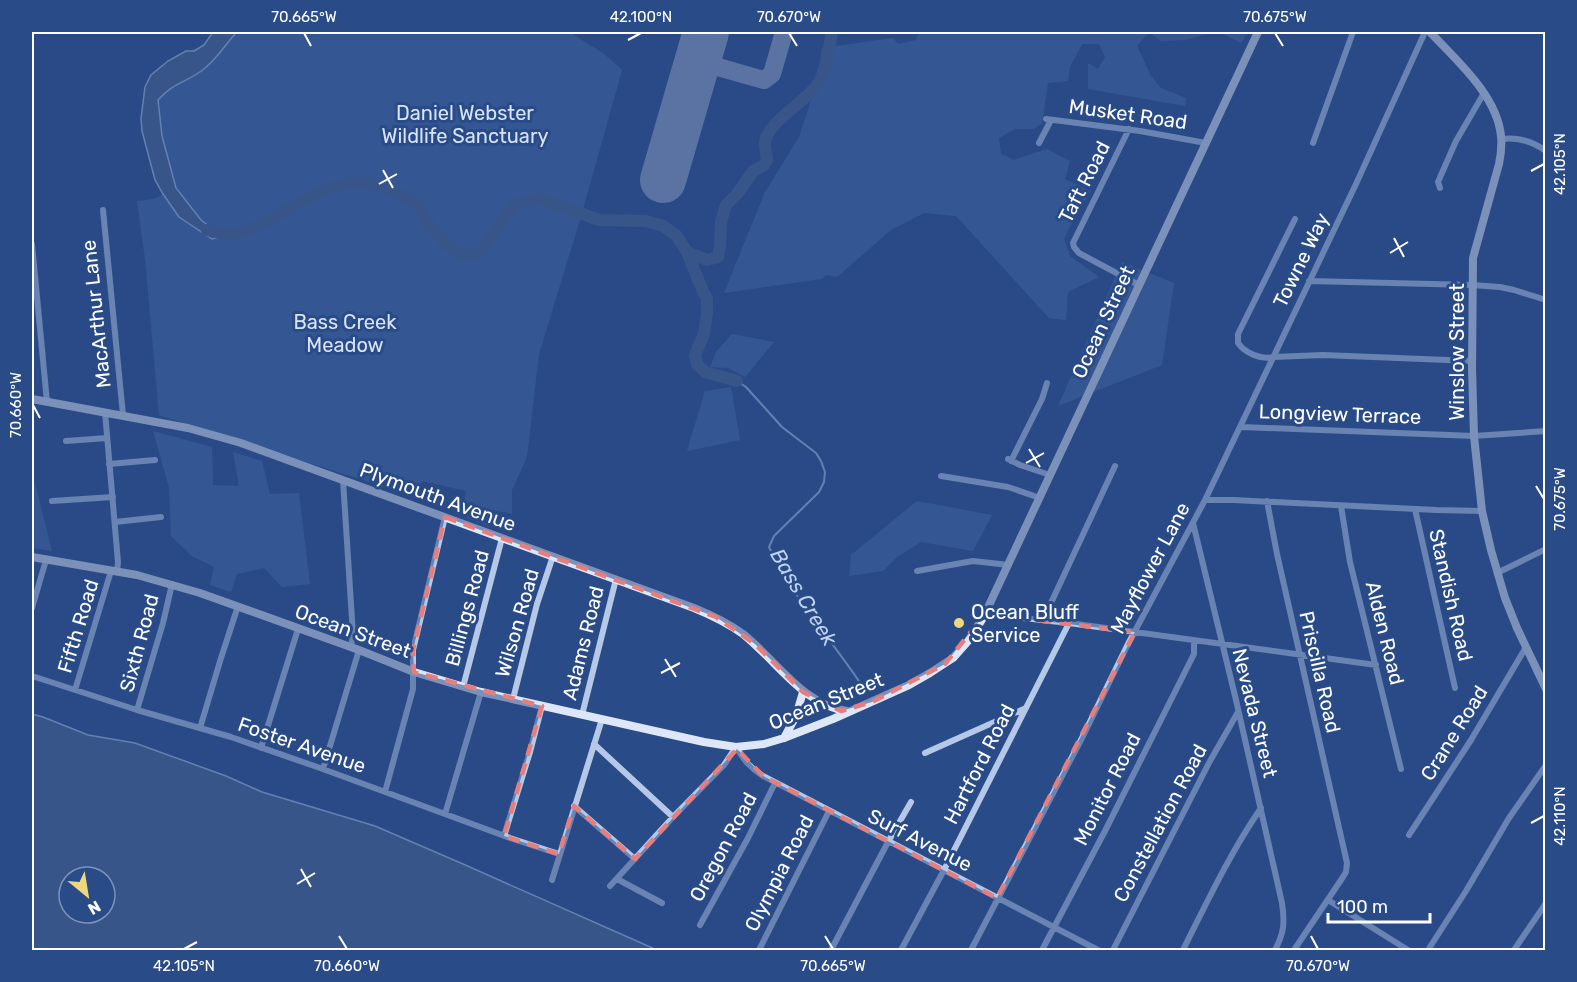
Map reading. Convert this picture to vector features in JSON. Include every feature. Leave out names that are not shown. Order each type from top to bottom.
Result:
[{"type":"main road","name":"Ocean Street","points":[[32,557],[138,575],[172,584],[238,606],[414,672],[463,687],[704,742],[736,747],[764,744],[849,712],[909,685],[945,664],[968,641],[985,614],[1258,32]]},
{"type":"main road","name":"Winslow Street","points":[[1427,32],[1477,82],[1496,113],[1500,126],[1502,148],[1496,178],[1473,258],[1474,436],[1486,535],[1505,598],[1545,689]]},
{"type":"main road","name":"Plymouth Avenue","points":[[32,399],[188,428],[241,443],[694,608],[730,625],[755,644],[803,692],[813,699],[832,708],[849,712]]},
{"type":"main road","points":[[783,738],[796,716],[803,692]]},
{"type":"street","points":[[1313,143],[1353,32]]},
{"type":"street","name":"Towne Way","points":[[1204,500],[1241,427],[1427,32]]},
{"type":"street","points":[[1440,188],[1438,182],[1456,141],[1484,93]]},
{"type":"street","name":"Musket Road","points":[[1039,143],[1049,120],[1129,129],[1206,143]]},
{"type":"street","name":"Taft Road","points":[[1129,129],[1073,243],[1075,250],[1079,253],[1138,285]]},
{"type":"street","points":[[1502,139],[1523,140],[1545,151]]},
{"type":"street","name":"MacArthur Lane","points":[[103,210],[123,415]]},
{"type":"street","points":[[1295,219],[1238,336],[1238,343],[1244,350],[1267,358],[1323,355],[1472,361]]},
{"type":"street","points":[[32,244],[47,402]]},
{"type":"street","points":[[1309,281],[1472,285],[1507,288],[1545,300]]},
{"type":"street","points":[[1047,383],[1042,399],[1009,460],[1050,475]]},
{"type":"street","name":"Fifth Road","points":[[75,690],[118,562],[105,412]]},
{"type":"street","name":"Longview Terrace","points":[[1241,427],[1474,436],[1545,431]]},
{"type":"street","points":[[66,441],[107,438]]},
{"type":"street","points":[[109,464],[155,460]]},
{"type":"street","points":[[1043,620],[1115,466]]},
{"type":"street","points":[[941,476],[1008,487],[1040,498]]},
{"type":"street","points":[[323,769],[355,649],[343,480]]},
{"type":"street","points":[[52,501],[112,497]]},
{"type":"street","name":"Mayflower Lane","points":[[971,951],[1204,500],[1482,511]]},
{"type":"street","name":"Priscilla Road","points":[[1267,501],[1347,863],[1346,872],[1294,951]]},
{"type":"street","name":"Alden Road","points":[[1341,506],[1350,562],[1401,769]]},
{"type":"street","name":"Standish Road","points":[[1415,509],[1455,688]]},
{"type":"street","points":[[115,522],[161,517]]},
{"type":"street","points":[[385,792],[414,689],[413,650],[445,517]]},
{"type":"street","name":"Nevada Street","points":[[1193,523],[1239,711],[1284,911],[1283,934],[1275,951]]},
{"type":"street","name":"Billings Road","points":[[463,687],[502,538]]},
{"type":"street","points":[[1497,573],[1545,549]]},
{"type":"street","name":"Wilson Road","points":[[513,699],[537,604],[554,556]]},
{"type":"street","points":[[32,608],[46,560]]},
{"type":"street","points":[[917,571],[973,561],[1009,565]]},
{"type":"street","name":"Adams Road","points":[[582,715],[616,579]]},
{"type":"street","name":"Sixth Road","points":[[137,710],[172,584]]},
{"type":"street","points":[[200,728],[238,606]]},
{"type":"street","points":[[985,614],[1069,623],[1376,665]]},
{"type":"street","name":"Hartford Road","points":[[901,951],[1069,623]]},
{"type":"street","points":[[261,748],[298,629]]},
{"type":"street","name":"Monitor Road","points":[[1042,951],[1194,654],[1194,640]]},
{"type":"street","name":"Crane Road","points":[[1409,835],[1471,740],[1526,647]]},
{"type":"street","name":"Foster Avenue","points":[[32,676],[261,748],[559,854]]},
{"type":"street","points":[[445,814],[481,692]]},
{"type":"street","points":[[504,836],[542,706]]},
{"type":"street","points":[[925,753],[1027,708]]},
{"type":"street","name":"Constellation Road","points":[[1113,951],[1205,771],[1239,711]]},
{"type":"street","points":[[552,880],[602,719]]},
{"type":"street","points":[[594,744],[673,817]]},
{"type":"street","points":[[610,886],[724,765],[736,747]]},
{"type":"street","name":"Surf Avenue","points":[[736,747],[752,770],[775,783],[1098,951]]},
{"type":"street","points":[[1428,951],[1509,818],[1545,765]]},
{"type":"street","name":"Oregon Road","points":[[700,925],[748,838],[775,783]]},
{"type":"street","points":[[831,951],[911,802]]},
{"type":"street","points":[[574,806],[635,859]]},
{"type":"street","points":[[1183,951],[1219,878],[1261,808]]},
{"type":"street","name":"Olympia Road","points":[[759,951],[830,811]]},
{"type":"street","points":[[617,879],[662,903]]},
{"type":"street","points":[[1328,900],[1395,947],[1408,951]]},
{"type":"street","points":[[1514,951],[1545,903]]},
{"type":"highlighted area","points":[[445,517],[716,617],[755,644],[803,692],[841,711],[872,702],[945,664],[985,614],[1135,632],[997,898],[763,776],[737,749],[635,859],[574,806],[559,854],[504,836],[542,706],[414,672],[413,650]]},
{"type":"green space","points":[[237,32],[569,32],[603,53],[622,70],[539,354],[527,457],[512,490],[512,514],[492,510],[488,520],[490,527],[462,516],[466,491],[422,481],[416,497],[159,415],[145,259],[137,201],[154,199],[163,194],[179,217],[222,230],[209,226],[201,220],[176,188],[162,136],[158,100],[166,90],[192,78]]},
{"type":"green space","points":[[919,32],[1149,32],[1137,46],[1151,76],[1161,88],[1186,98],[1185,106],[1088,89],[1088,63],[1098,69],[1105,57],[1099,44],[1082,44],[1070,67],[1068,81],[1048,83],[1042,124],[1033,129],[1015,129],[999,138],[1001,154],[1014,160],[1047,149],[1070,161],[1065,179],[1091,191],[1064,239],[1070,256],[1099,277],[1068,292],[1066,320],[1049,318],[956,216],[924,213],[891,230],[837,277],[826,275],[822,279],[724,293],[765,192],[799,137],[818,80],[822,48],[893,38],[898,44],[916,40]]},
{"type":"green space","points":[[1149,32],[1214,32],[1185,40],[1161,41]]},
{"type":"green space","points":[[1219,32],[1247,32],[1241,43]]},
{"type":"green space","points":[[1122,262],[1174,283],[1162,365],[1058,406]]},
{"type":"green space","points":[[732,334],[774,342],[745,377],[728,368],[710,367],[716,352]]},
{"type":"green space","points":[[731,387],[740,440],[687,451],[705,391]]},
{"type":"green space","points":[[153,431],[212,447],[213,485],[239,486],[233,452],[262,461],[270,494],[299,493],[310,584],[282,587],[264,568],[237,574],[231,592],[210,585],[214,567],[192,556],[171,536],[169,487]]},
{"type":"green space","points":[[32,471],[52,551],[32,548]]},
{"type":"green space","points":[[917,501],[992,515],[973,551],[921,542],[897,557],[883,571],[849,576],[851,555]]},
{"type":"shaded area","points":[[213,32],[237,32],[210,64],[199,73],[169,89],[158,100],[162,136],[176,188],[201,220],[209,226],[223,230],[219,237],[212,239],[179,217],[163,194],[155,180],[141,119],[145,87],[151,75],[168,61],[186,51],[194,51],[204,45]]},
{"type":"shaded area","points":[[32,714],[88,735],[135,743],[226,776],[262,792],[375,826],[657,950],[32,950]]},
{"type":"waterway","points":[[687,252],[707,260],[718,257],[721,222],[726,205],[738,193],[753,171],[763,166],[767,160],[765,142],[773,126],[806,97],[819,82],[826,64],[832,32]]},
{"type":"waterway","name":"Bass Creek","points":[[207,230],[229,235],[250,229],[330,188],[349,183],[366,182],[400,194],[413,202],[446,245],[471,256],[483,249],[508,212],[517,203],[526,201],[541,199],[599,220],[646,221],[663,226],[676,235],[687,252],[707,299],[704,334],[695,355],[697,364],[705,372],[737,381]]},
{"type":"waterway","name":"Bass Creek","points":[[737,381],[746,387],[782,427],[816,453],[821,461],[825,472],[824,482],[819,492],[774,536],[769,547],[789,584],[863,687]]},
{"type":"taxiway","points":[[701,48],[703,56],[711,65],[764,80],[772,74],[784,32]]},
{"type":"runway","points":[[663,180],[706,32]]},
{"type":"place","name":"Ocean Bluff Service","points":[[959,623]]},
{"type":"park label","name":"Daniel Webster Wildlife Sanctuary","points":[[465,124]]},
{"type":"park label","name":"Bass Creek Meadow","points":[[345,334]]}]
